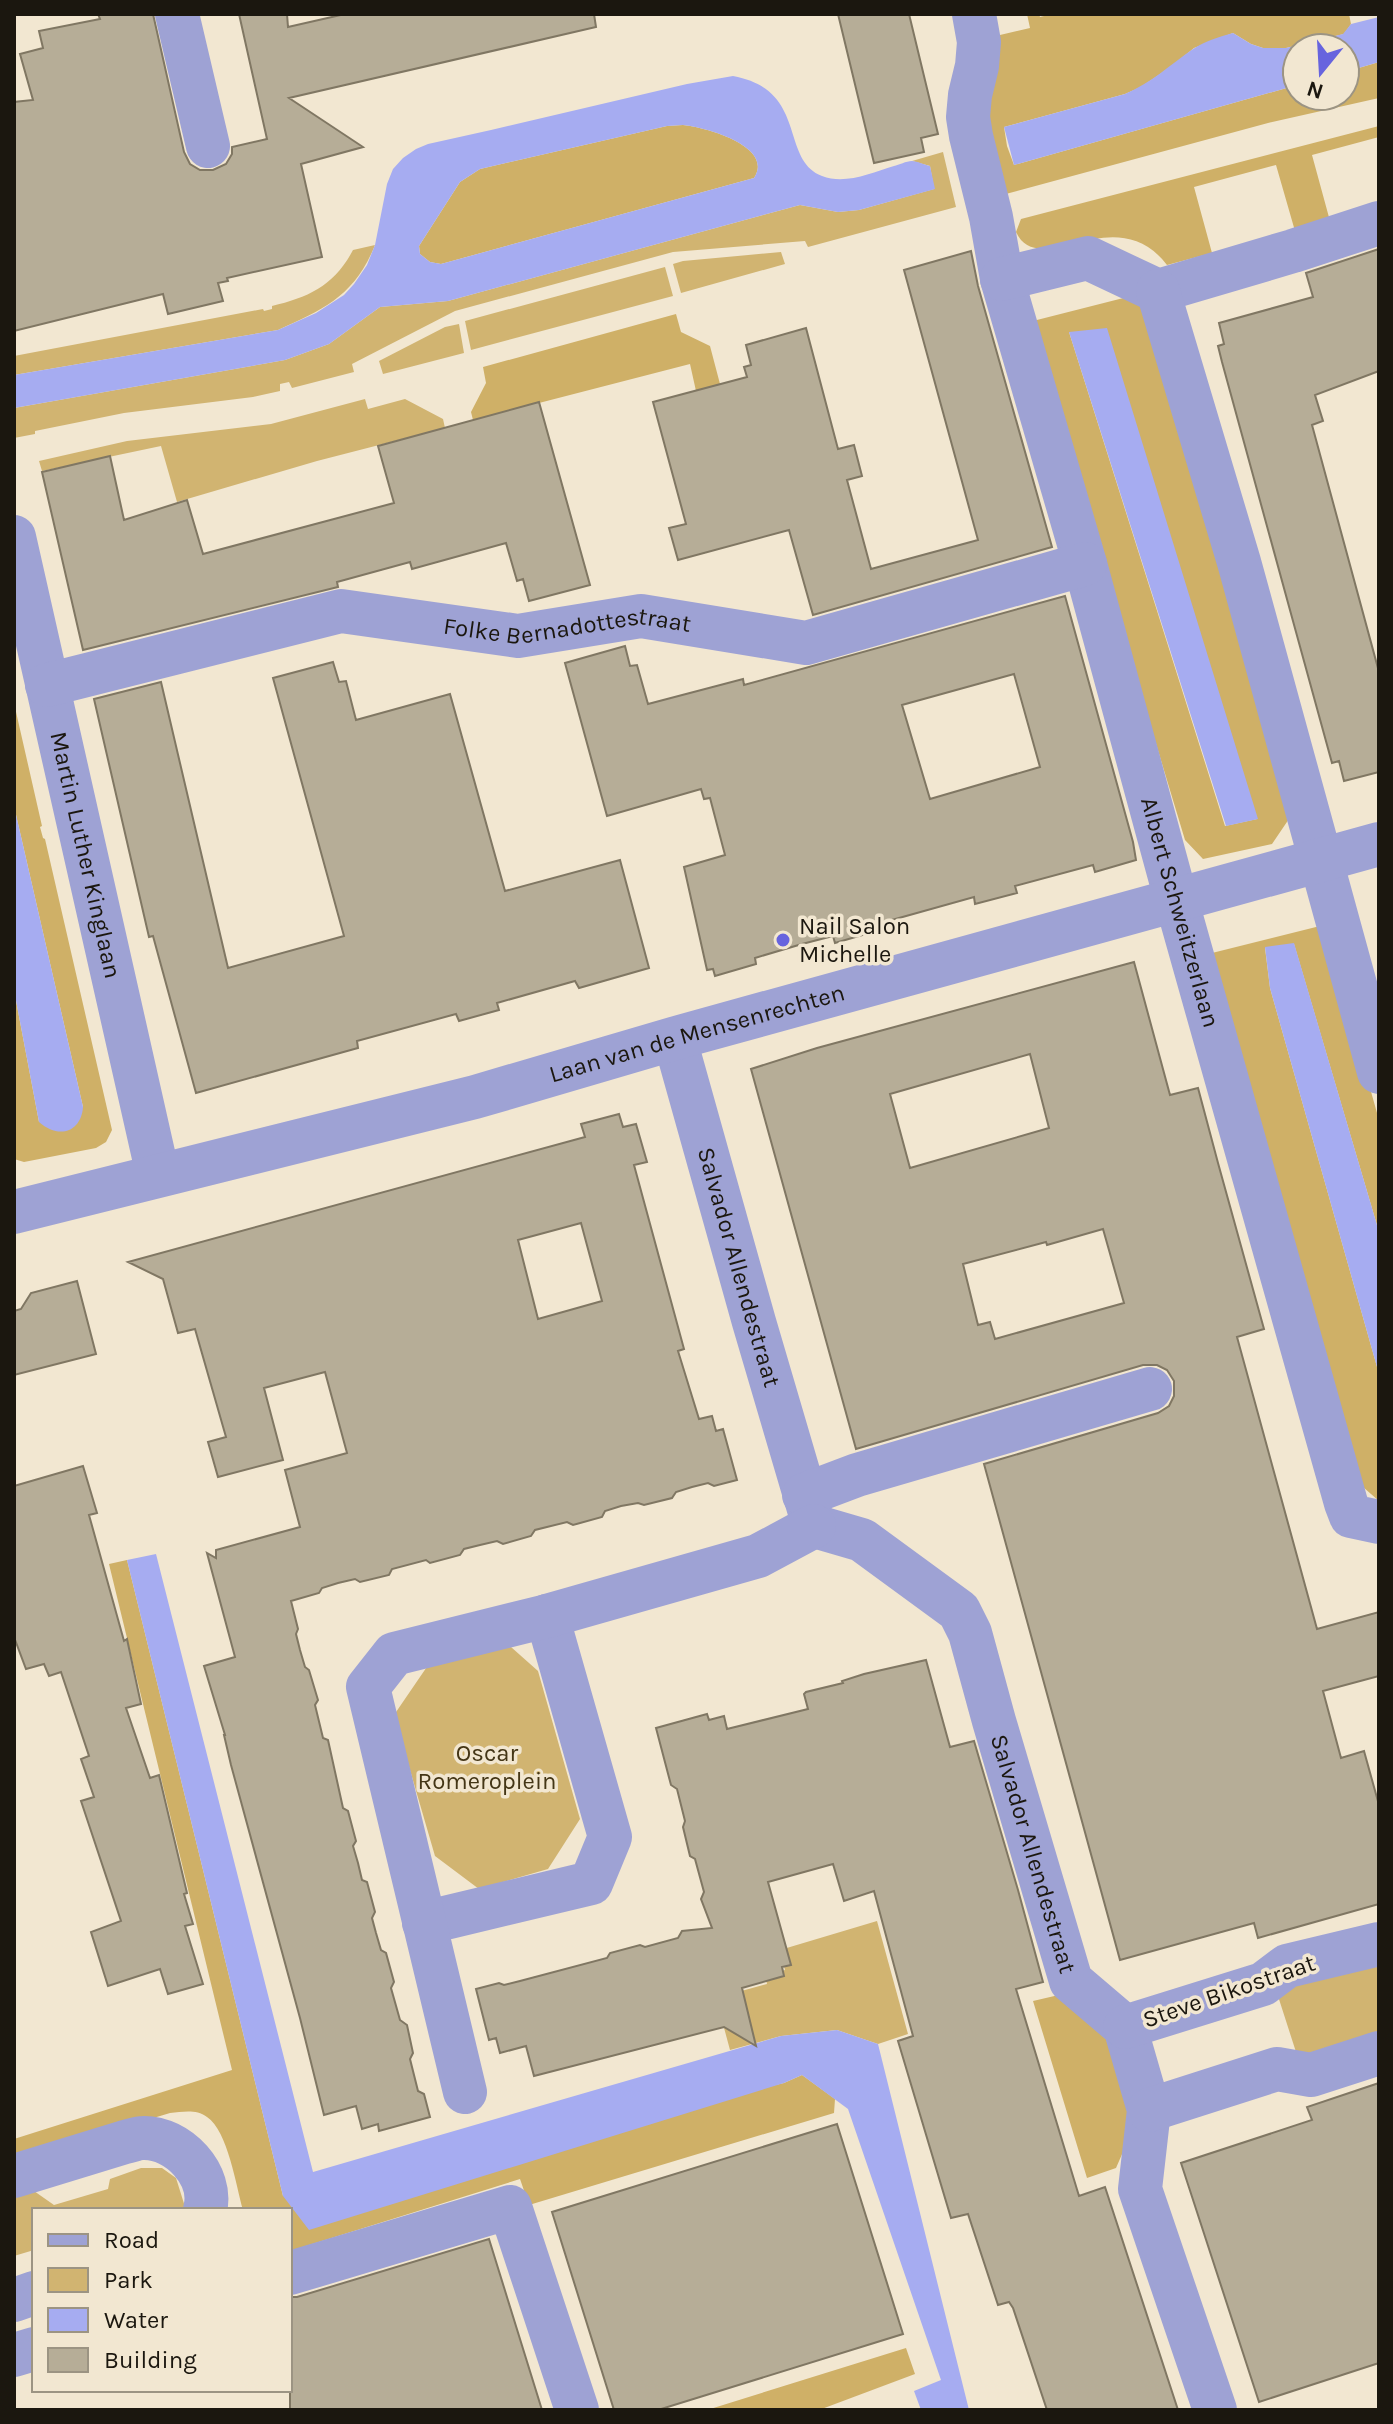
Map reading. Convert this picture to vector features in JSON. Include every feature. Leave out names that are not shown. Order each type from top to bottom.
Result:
[{"type":"street","points":[[177,14],[208,146]]},
{"type":"street","name":"Albert Schweitzerlaan","points":[[974,14],[979,42],[968,117],[1002,279],[1085,564],[1346,1503],[1351,1516],[1379,1522]]},
{"type":"street","points":[[1002,279],[1088,258],[1158,291],[1379,223]]},
{"type":"street","points":[[1158,291],[1239,562],[1379,1072]]},
{"type":"street","name":"Martin Luther Kinglaan","points":[[14,537],[158,1175]]},
{"type":"street","name":"Folke Bernadottestraat","points":[[47,685],[341,611],[518,636],[641,616],[806,643],[1085,564]]},
{"type":"street","name":"Laan van de Mensenrechten","points":[[14,1212],[475,1097],[1379,844]]},
{"type":"street","name":"Salvador Allendestraat","points":[[675,1040],[809,1510],[862,1540],[959,1611],[970,1633],[1071,1981],[1125,2027]]},
{"type":"street","points":[[465,2092],[368,1687],[394,1654],[547,1616],[758,1556],[809,1510],[857,1475],[1150,1389]]},
{"type":"street","points":[[424,1923],[591,1883],[610,1837],[547,1616]]},
{"type":"street","name":"Steve Bikostraat","points":[[1125,2027],[1263,1984],[1287,1966],[1379,1944]]},
{"type":"street","points":[[1125,2027],[1149,2110],[1140,2189],[1215,2410]]},
{"type":"street","points":[[1149,2110],[1277,2069],[1311,2075],[1379,2053]]},
{"type":"street","points":[[14,2176],[125,2142],[143,2138],[160,2140],[189,2158],[199,2172],[206,2188],[205,2208]]},
{"type":"street","points":[[292,2272],[510,2207],[577,2410]]},
{"type":"green space","points":[[943,152],[956,207],[808,247],[805,241],[673,252],[455,311],[352,364],[354,372],[292,388],[289,382],[280,384],[280,391],[253,397],[124,413],[14,438],[14,408],[285,360],[329,344],[380,307],[448,301],[800,205],[838,212],[859,210],[934,189],[930,166],[912,161]]},
{"type":"green space","points":[[375,245],[358,276],[337,298],[278,330],[14,375],[14,356],[272,309],[272,306],[309,294],[329,281],[353,250]]},
{"type":"green space","points":[[781,252],[785,264],[681,293],[673,264],[683,261]]},
{"type":"green space","points":[[665,267],[673,296],[471,350],[465,321]]},
{"type":"green space","points":[[459,324],[464,353],[383,374],[379,361],[445,327]]},
{"type":"green space","points":[[365,399],[368,409],[405,399],[443,419],[445,428],[177,502],[161,446],[42,471],[39,461],[127,441],[271,424]]},
{"type":"green space","name":"Oscar Romeroplein","points":[[511,1647],[538,1671],[580,1819],[548,1869],[479,1889],[435,1856],[394,1715],[435,1655]]},
{"type":"green space","points":[[877,1921],[908,2034],[878,2044],[837,2030],[781,2036],[730,2050],[716,1998],[767,1984],[765,1976],[785,1970],[780,1950]]},
{"type":"green space","points":[[1379,1941],[1379,2048],[1345,2059],[1296,2052],[1277,1993]]},
{"type":"green space","points":[[141,2168],[162,2168],[176,2178],[185,2208],[32,2208],[32,2251],[14,2256],[14,2197],[34,2191],[54,2205],[108,2189],[110,2179]]},
{"type":"shaded area","points":[[1027,14],[1039,14],[1040,17],[1052,14],[1349,14],[1351,24],[1345,32],[1281,32],[1281,48],[1263,48],[1233,33],[1194,48],[1141,87],[1125,94],[1004,127],[1014,165],[1281,90],[1281,112],[1317,112],[1002,195],[985,134],[996,39],[1000,35],[1030,28]]},
{"type":"shaded area","points":[[1379,62],[1379,98],[1361,102],[1361,67]]},
{"type":"shaded area","points":[[683,125],[720,134],[746,148],[755,156],[758,167],[754,178],[441,264],[430,262],[420,254],[419,246],[460,182],[480,169],[667,126]]},
{"type":"shaded area","points":[[1379,126],[1379,137],[1312,155],[1330,221],[1295,231],[1276,165],[1194,187],[1212,253],[1167,265],[1147,246],[1125,238],[1102,238],[1042,249],[1027,245],[1016,232],[1021,219]]},
{"type":"shaded area","points":[[1147,292],[1293,813],[1272,844],[1203,859],[1185,840],[1029,322]],"holes":[[[1070,332],[1257,819],[1225,826]]]},
{"type":"shaded area","points":[[676,314],[681,332],[710,346],[720,384],[696,391],[690,364],[473,420],[471,412],[486,383],[483,367]]},
{"type":"shaded area","points":[[14,703],[112,1130],[106,1142],[96,1148],[24,1162],[14,1159],[14,990],[39,1122],[83,1107],[14,806]]},
{"type":"shaded area","points":[[1324,925],[1379,1120],[1379,1232],[1294,944],[1265,948],[1270,988],[1379,1374],[1379,1501],[1363,1487],[1208,954]]},
{"type":"shaded area","points":[[127,1560],[283,2196],[784,2083],[802,2075],[835,2099],[834,2113],[529,2205],[520,2179],[292,2250],[292,2208],[242,2208],[226,2146],[214,2124],[198,2113],[170,2113],[14,2160],[14,2139],[232,2070],[109,1564]]},
{"type":"shaded area","points":[[1063,1994],[1105,2020],[1136,2122],[1116,2168],[1087,2178],[1033,2001]]},
{"type":"shaded area","points":[[906,2348],[915,2374],[819,2410],[707,2410]]},
{"type":"water","points":[[1379,17],[1379,62],[1361,67],[1361,32],[1345,32],[1351,24]]},
{"type":"water","points":[[1233,33],[1263,48],[1281,48],[1281,90],[1014,165],[1004,127],[1125,94],[1207,41]]},
{"type":"water","points":[[733,76],[757,84],[773,95],[783,109],[801,155],[809,167],[822,176],[849,179],[914,161],[930,166],[935,189],[859,210],[838,212],[800,205],[448,301],[380,307],[329,344],[285,360],[14,408],[14,375],[278,330],[316,313],[344,295],[367,265],[375,245],[393,169],[416,149],[687,84]],"holes":[[[667,126],[693,127],[720,134],[746,148],[755,156],[758,167],[754,178],[441,264],[430,262],[420,254],[419,246],[460,182],[480,169]]]},
{"type":"water","points":[[1107,328],[1258,819],[1226,826],[1069,332]]},
{"type":"water","points":[[14,806],[83,1107],[78,1123],[61,1132],[39,1122],[14,990]]},
{"type":"water","points":[[1294,943],[1379,1232],[1379,1374],[1270,988],[1265,947]]},
{"type":"water","points":[[156,1554],[313,2172],[781,2036],[837,2030],[878,2044],[969,2410],[921,2410],[914,2391],[941,2380],[848,2109],[802,2075],[309,2230],[283,2196],[127,1560]]},
{"type":"building","points":[[98,14],[153,14],[184,152],[190,164],[200,170],[213,170],[226,164],[232,147],[267,139],[239,14],[287,14],[288,27],[345,14],[594,14],[596,27],[289,98],[363,147],[301,164],[322,257],[227,278],[228,281],[218,283],[223,301],[168,314],[163,294],[14,331],[14,102],[33,100],[20,54],[43,48],[39,31],[100,19]]},
{"type":"building","points":[[838,14],[909,14],[938,134],[921,138],[924,152],[874,163]]},
{"type":"building","points":[[1379,249],[1379,371],[1315,395],[1323,421],[1312,425],[1379,672],[1379,772],[1344,781],[1339,761],[1332,763],[1222,362],[1218,346],[1224,344],[1219,323],[1313,297],[1306,273]]},
{"type":"building","points":[[971,251],[978,286],[1052,547],[813,615],[789,530],[678,560],[669,528],[686,524],[653,402],[747,377],[744,367],[751,365],[746,345],[806,328],[838,449],[854,445],[862,476],[847,480],[871,569],[978,540],[904,270]]},
{"type":"building","points":[[539,402],[590,585],[529,601],[523,579],[517,581],[506,543],[412,569],[410,562],[337,582],[338,587],[83,650],[42,472],[110,456],[124,520],[187,500],[203,554],[394,503],[378,446]]},
{"type":"building","points":[[1065,596],[1136,860],[1095,872],[1093,865],[1015,886],[1017,893],[975,904],[974,897],[874,925],[876,931],[835,943],[833,936],[802,944],[755,958],[756,964],[715,976],[713,969],[707,970],[684,867],[725,855],[710,798],[704,799],[701,789],[607,816],[565,663],[625,646],[630,666],[637,665],[648,704],[743,679],[744,685]],"holes":[[[1014,674],[1040,767],[930,799],[902,705]]]},
{"type":"building","points":[[333,662],[339,682],[346,681],[356,720],[450,694],[505,891],[620,860],[649,968],[579,988],[575,981],[497,1003],[499,1010],[459,1021],[456,1014],[357,1041],[358,1048],[196,1093],[153,936],[149,937],[94,699],[161,682],[228,968],[344,936],[273,678]]},
{"type":"building","points":[[1134,962],[1170,1095],[1198,1088],[1264,1329],[1237,1337],[1317,1629],[1379,1612],[1379,1676],[1323,1691],[1341,1758],[1364,1751],[1379,1805],[1379,1904],[1258,1938],[1254,1923],[1120,1960],[984,1464],[1158,1413],[1169,1406],[1174,1396],[1174,1381],[1167,1370],[1157,1365],[1143,1365],[856,1449],[751,1069],[817,1048]],"holes":[[[1030,1054],[1049,1128],[910,1168],[890,1094]],[[1103,1229],[1124,1303],[995,1339],[990,1322],[978,1325],[963,1264]]]},
{"type":"building","points":[[619,1114],[623,1127],[636,1124],[647,1162],[634,1165],[684,1349],[678,1351],[699,1419],[712,1416],[716,1431],[723,1429],[737,1480],[692,1487],[676,1492],[672,1498],[644,1505],[621,1506],[605,1511],[602,1517],[535,1530],[531,1536],[503,1544],[497,1541],[464,1549],[460,1555],[392,1569],[389,1575],[360,1582],[355,1579],[338,1583],[322,1588],[319,1593],[291,1601],[300,1650],[318,1700],[315,1705],[323,1738],[328,1740],[343,1808],[348,1811],[356,1841],[353,1846],[362,1880],[367,1882],[375,1912],[372,1918],[376,1933],[381,1950],[386,1953],[394,1982],[391,1988],[400,2020],[407,2025],[413,2053],[410,2059],[418,2091],[424,2094],[430,2117],[379,2131],[378,2124],[362,2129],[356,2106],[324,2115],[225,1735],[204,1666],[235,1657],[207,1553],[216,1558],[216,1550],[300,1527],[285,1470],[347,1453],[325,1372],[264,1388],[283,1460],[218,1477],[208,1442],[226,1437],[195,1329],[178,1333],[163,1279],[128,1262],[585,1137],[581,1124]],"holes":[[[581,1223],[602,1301],[538,1319],[518,1240]]]},
{"type":"building","points":[[77,1281],[96,1354],[14,1375],[14,1311],[21,1309],[31,1293]]},
{"type":"building","points":[[83,1466],[97,1513],[89,1515],[124,1641],[127,1639],[141,1704],[126,1708],[150,1778],[159,1775],[193,1924],[185,1926],[203,1984],[168,1994],[160,1969],[108,1986],[91,1932],[121,1921],[81,1801],[94,1797],[81,1759],[89,1756],[61,1672],[49,1676],[44,1664],[26,1669],[14,1637],[14,1486]]},
{"type":"building","points":[[926,1660],[950,1747],[974,1741],[1018,1890],[1043,1982],[1016,1989],[1079,2196],[1105,2187],[1178,2410],[1047,2410],[1013,2308],[1009,2302],[998,2305],[968,2214],[951,2218],[898,2041],[913,2036],[874,1891],[844,1901],[833,1864],[768,1882],[791,1965],[782,1967],[784,1976],[742,1988],[756,2046],[724,2027],[534,2076],[526,2046],[500,2053],[496,2038],[489,2040],[476,1989],[499,1983],[504,1985],[607,1958],[610,1953],[678,1938],[682,1931],[712,1928],[701,1899],[704,1892],[695,1859],[690,1856],[677,1789],[671,1785],[656,1728],[707,1714],[709,1720],[724,1716],[727,1729],[808,1709],[806,1692],[864,1674]]},
{"type":"building","points":[[1379,2083],[1379,2363],[1259,2402],[1181,2163],[1312,2120],[1307,2107]]},
{"type":"building","points":[[837,2124],[903,2334],[658,2410],[614,2410],[552,2212]]},
{"type":"building","points":[[489,2239],[542,2410],[290,2410],[292,2297]]},
{"type":"place","name":"Nail Salon Michelle","points":[[783,940]]}]
